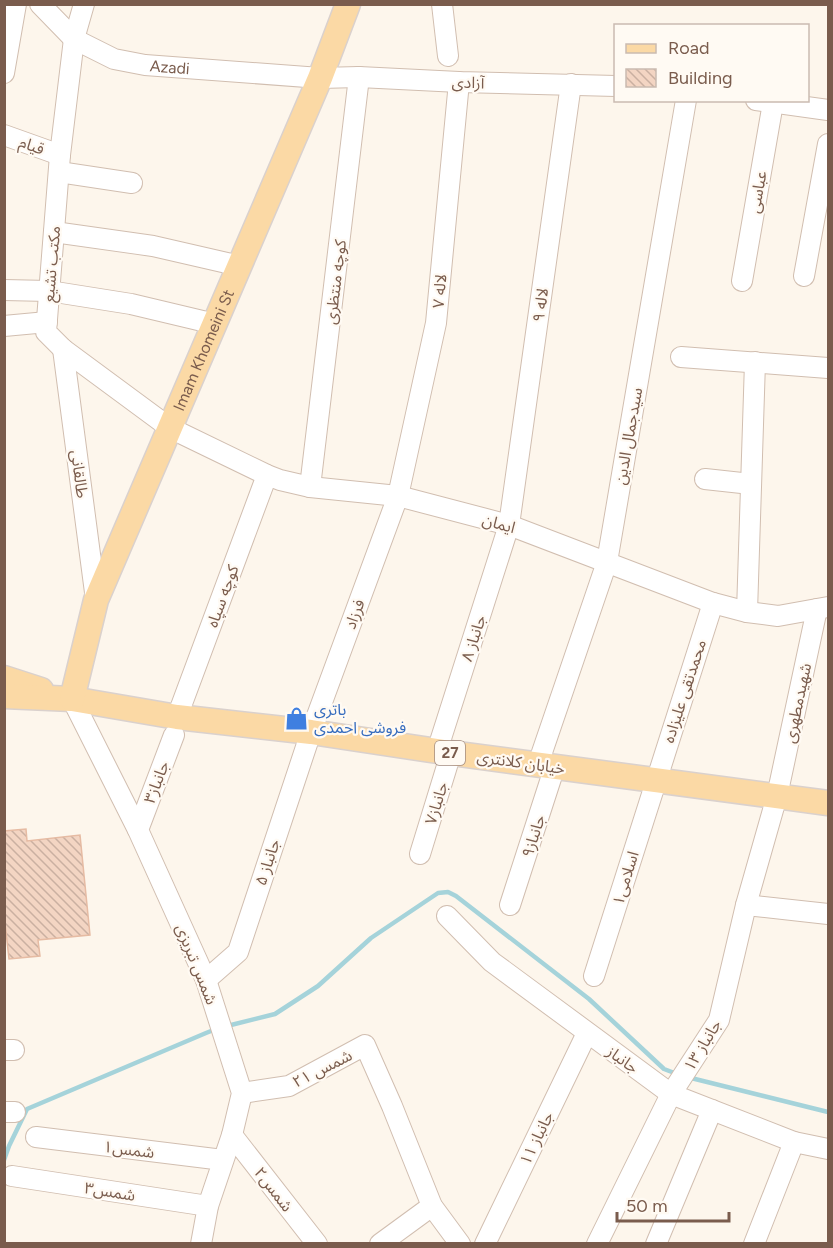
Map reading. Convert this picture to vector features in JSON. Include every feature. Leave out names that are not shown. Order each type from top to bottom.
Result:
[{"type":"main road","name":"Imam Khomeini St","points":[[72,699],[96,600],[320,78],[348,4]]},
{"type":"main road","name":"خیابان کلانتری","points":[[4,678],[72,699],[176,726],[310,732],[828,803]]},
{"type":"main road","name":"خیابان کلانتری","points":[[4,696],[72,699]]},
{"type":"street","points":[[4,73],[16,4]]},
{"type":"street","name":"Azadi","points":[[40,4],[74,39],[114,59],[145,66],[320,78]]},
{"type":"street","name":"مکتب تشیع","points":[[84,4],[74,39],[59,163],[46,332],[63,349],[170,428]]},
{"type":"street","points":[[442,4],[448,56]]},
{"type":"street","name":"آزادی","points":[[320,78],[359,77],[614,86]]},
{"type":"street","name":"کوچه منتظری","points":[[310,487],[359,77]]},
{"type":"street","name":"لاله ۷","points":[[398,496],[436,323],[459,81]]},
{"type":"street","name":"لاله ۹","points":[[509,525],[571,84]]},
{"type":"street","name":"سیدجمال الدین","points":[[547,765],[607,562],[686,102]]},
{"type":"street","points":[[764,102],[828,110]]},
{"type":"street","name":"عباسی","points":[[742,280],[764,102]]},
{"type":"street","name":"قیام","points":[[4,135],[59,163],[132,183]]},
{"type":"street","points":[[804,276],[828,144]]},
{"type":"street","points":[[54,232],[153,246],[240,266]]},
{"type":"street","points":[[4,290],[49,291],[131,304],[215,324]]},
{"type":"street","points":[[4,326],[46,322]]},
{"type":"street","name":"طالقانی","points":[[63,349],[96,600]]},
{"type":"street","points":[[681,357],[828,368]]},
{"type":"street","points":[[747,612],[755,362]]},
{"type":"street","name":"ایمان","points":[[170,428],[280,480],[310,487],[398,496],[509,525],[713,603],[747,612],[778,616],[823,608]]},
{"type":"street","name":"کوچه سپاه","points":[[176,726],[267,475]]},
{"type":"street","points":[[705,479],[751,484]]},
{"type":"street","name":"فرزاد","points":[[310,732],[398,496]]},
{"type":"street","name":"جانباز ۸","points":[[444,752],[509,525]]},
{"type":"street","name":"محمدتقی علیزاده","points":[[655,780],[713,603]]},
{"type":"street","name":"شهیدمطهری","points":[[777,796],[823,608]]},
{"type":"street","name":"شمس تبریزی","points":[[72,699],[138,830],[206,980],[242,1093]]},
{"type":"street","name":"جانباز۳","points":[[138,830],[176,726]]},
{"type":"street","name":"جانباز ۵","points":[[206,980],[238,952],[310,732]]},
{"type":"street","name":"جانباز۷","points":[[420,854],[444,752]]},
{"type":"street","name":"جانباز۹","points":[[510,905],[547,765]]},
{"type":"street","name":"اسلامی۱","points":[[594,976],[655,780]]},
{"type":"street","name":"جانباز ۱۳","points":[[597,1244],[671,1094],[719,1020],[746,905],[777,796]]},
{"type":"street","points":[[746,905],[828,914]]},
{"type":"street","name":"جانباز","points":[[447,916],[492,962],[671,1094],[794,1142],[828,1149]]},
{"type":"street","name":"جانباز ۱۱","points":[[485,1244],[587,1033]]},
{"type":"street","name":"شمس ۲۱","points":[[242,1093],[289,1086],[365,1046],[432,1206]]},
{"type":"street","points":[[201,1244],[208,1206],[232,1135],[242,1093]]},
{"type":"street","points":[[656,1244],[712,1110]]},
{"type":"street","name":"شمس۲","points":[[232,1135],[317,1244]]},
{"type":"street","name":"شمس۱","points":[[36,1137],[223,1160]]},
{"type":"street","points":[[754,1244],[794,1142]]},
{"type":"street","name":"شمس۳","points":[[12,1176],[208,1206]]},
{"type":"street","points":[[380,1244],[432,1206],[459,1244]]},
{"type":"building","points":[[26,829],[27,841],[80,835],[90,935],[38,940],[40,956],[9,959],[4,914],[4,831]]},
{"type":"waterway","points":[[227,1026],[275,1014],[318,986],[371,938],[438,893],[448,892],[589,999],[664,1069],[677,1074]]},
{"type":"waterway","points":[[4,1160],[27,1109],[216,1029]]},
{"type":"waterway","points":[[687,1077],[828,1112]]},
{"type":"place","name":"باتری فروشی احمدی","points":[[296,718]]}]
